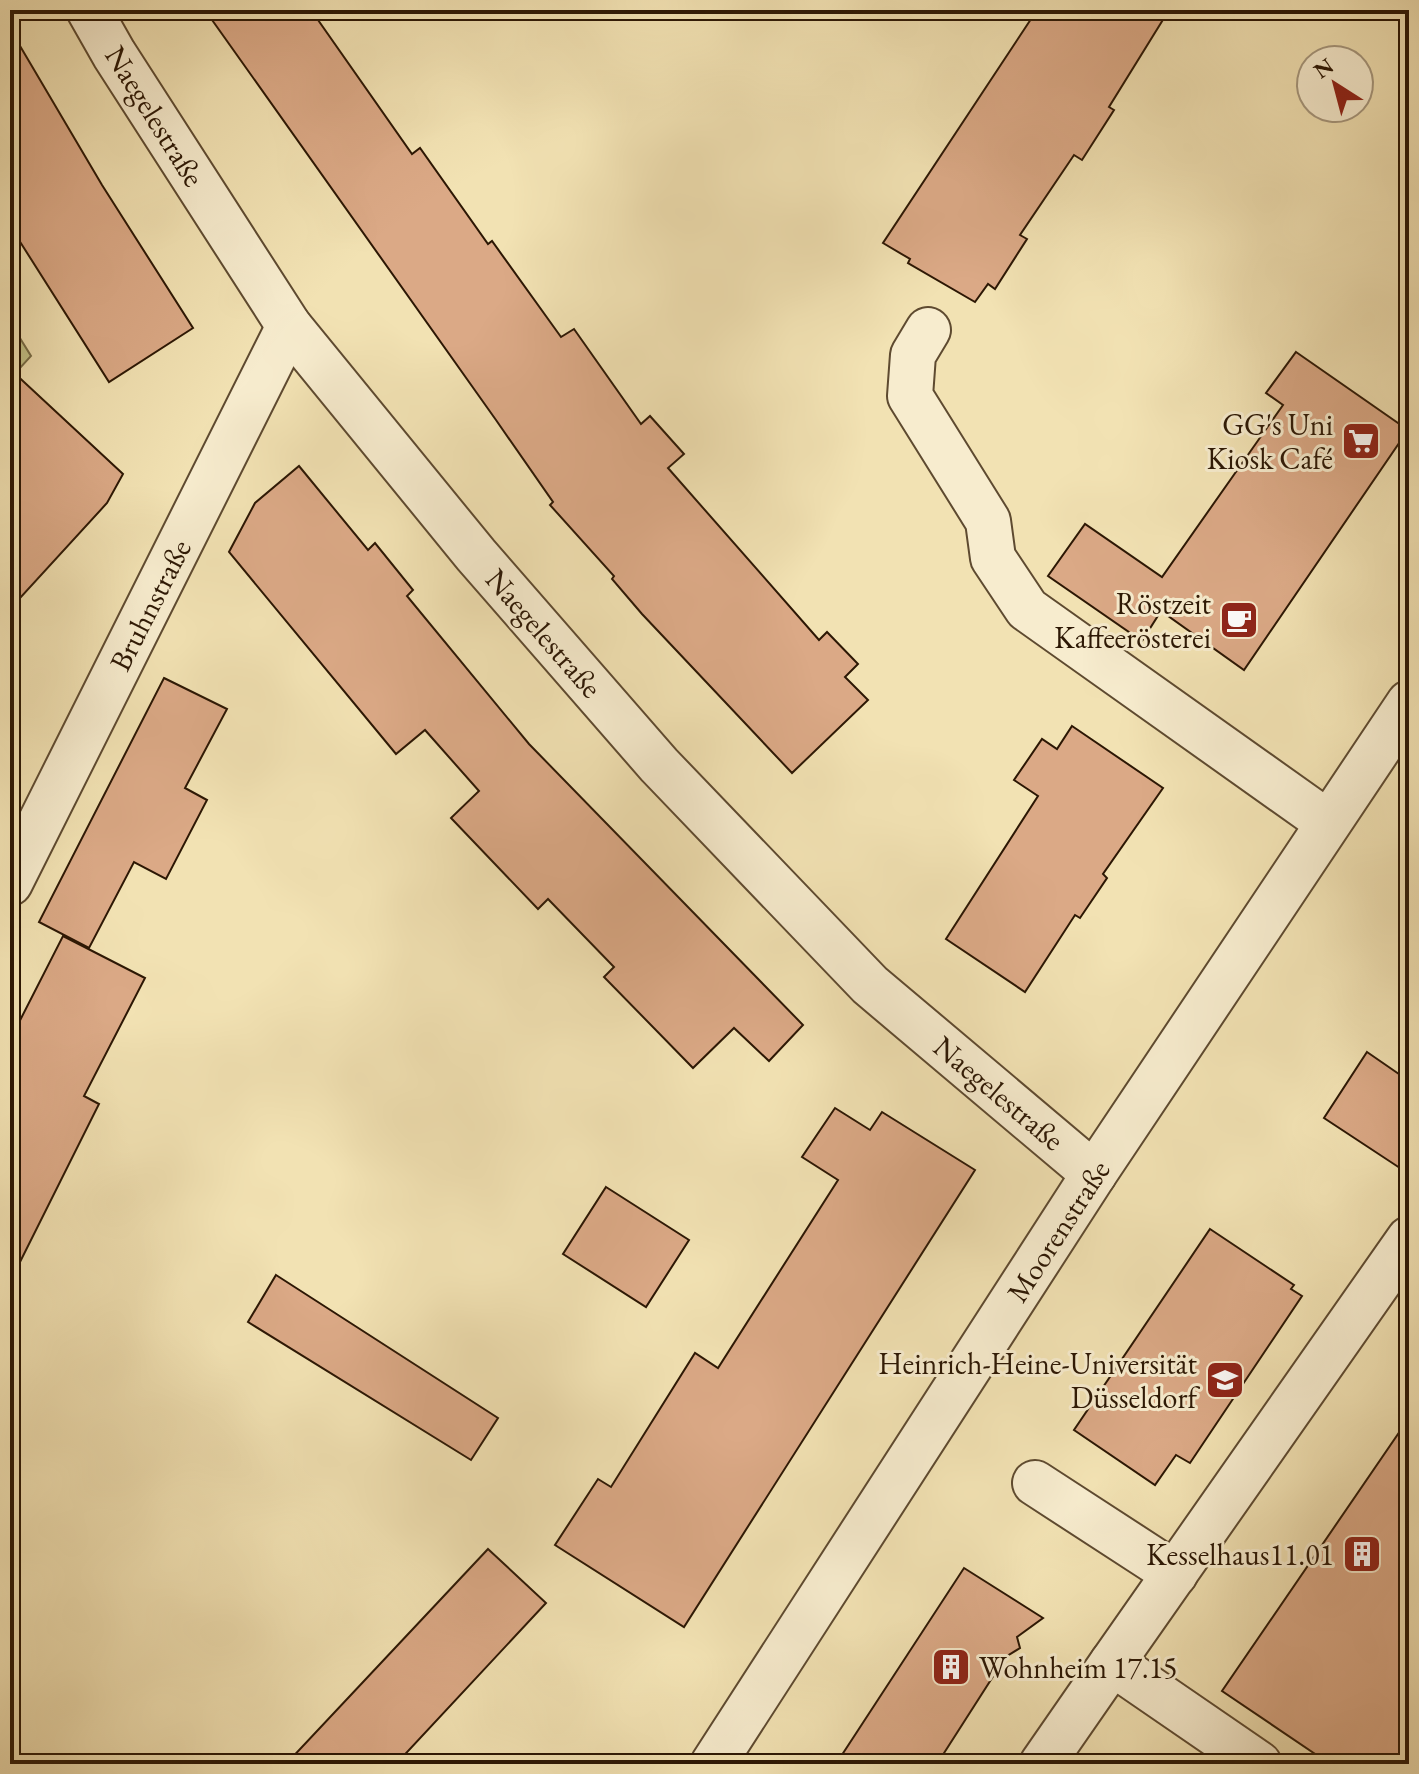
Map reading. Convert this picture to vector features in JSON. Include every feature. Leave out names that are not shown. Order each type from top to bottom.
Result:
[{"type":"street","name":"Naegelestraße","points":[[89,10],[114,54],[289,326],[476,555],[670,776],[870,985],[1094,1174]]},
{"type":"street","name":"Bruhnstraße","points":[[10,883],[289,326]]},
{"type":"street","points":[[928,330],[913,355],[910,396],[988,521],[993,558],[1027,609],[1327,822]]},
{"type":"street","name":"Moorenstraße","points":[[713,1764],[1094,1174],[1409,703]]},
{"type":"street","points":[[1042,1764],[1409,1239]]},
{"type":"street","points":[[1035,1483],[1175,1574]]},
{"type":"street","points":[[1112,1663],[1259,1764]]},
{"type":"shaded area","points":[[10,322],[31,356],[10,379]]},
{"type":"building","points":[[205,10],[311,10],[412,154],[420,148],[488,244],[492,241],[561,337],[574,329],[641,424],[650,416],[684,454],[668,468],[819,640],[827,632],[858,664],[845,677],[868,700],[792,773],[642,614],[612,579],[614,576],[550,505],[553,502],[496,420]]},
{"type":"building","points":[[1037,10],[1169,10],[1109,107],[1114,110],[1082,160],[1074,155],[1020,235],[1027,239],[995,289],[988,284],[975,302],[908,263],[910,259],[883,243]]},
{"type":"building","points":[[10,29],[102,185],[193,328],[109,382],[10,226]]},
{"type":"building","points":[[1296,352],[1408,430],[1244,670],[1161,611],[1142,641],[1048,576],[1085,524],[1162,577],[1283,405],[1266,393]]},
{"type":"building","points":[[10,369],[123,474],[107,503],[10,609]]},
{"type":"building","points":[[299,466],[368,550],[375,543],[413,590],[407,596],[529,744],[803,1025],[769,1061],[734,1028],[693,1068],[604,977],[614,967],[548,899],[538,909],[451,818],[479,791],[425,730],[396,754],[229,552],[255,503]]},
{"type":"building","points":[[164,678],[227,709],[185,788],[207,800],[166,879],[134,862],[89,948],[39,922]]},
{"type":"building","points":[[1072,726],[1163,788],[1103,874],[1107,878],[1080,918],[1075,915],[1025,992],[946,939],[1038,796],[1014,780],[1042,739],[1057,749]]},
{"type":"building","points":[[63,936],[145,978],[84,1096],[99,1104],[10,1282],[10,1040]]},
{"type":"building","points":[[1367,1052],[1409,1081],[1409,1174],[1324,1118]]},
{"type":"building","points":[[835,1108],[870,1130],[882,1112],[975,1170],[684,1627],[555,1545],[598,1479],[611,1487],[695,1353],[718,1368],[838,1180],[802,1157]]},
{"type":"building","points":[[606,1187],[689,1240],[646,1307],[563,1254]]},
{"type":"building","points":[[1210,1229],[1294,1285],[1291,1289],[1302,1296],[1190,1463],[1176,1455],[1155,1485],[1074,1430]]},
{"type":"building","points":[[276,1275],[498,1418],[471,1460],[248,1322]]},
{"type":"building","name":"Kesselhaus11.01","points":[[1409,1418],[1409,1764],[1330,1764],[1222,1691]]},
{"type":"building","points":[[488,1549],[546,1603],[396,1764],[286,1764]]},
{"type":"building","name":"Wohnheim 17.15","points":[[964,1568],[1043,1618],[1017,1637],[1020,1648],[999,1661],[1001,1664],[937,1764],[836,1764]]},
{"type":"place","name":"GG's Uni Kiosk Café","points":[[1361,441]]},
{"type":"place","name":"Röstzeit Kaffeerösterei","points":[[1239,620]]},
{"type":"place","name":"Heinrich-Heine-Universität Düsseldorf","points":[[1225,1380]]},
{"type":"place","name":"Kesselhaus11.01","points":[[1362,1554]]},
{"type":"place","name":"Wohnheim 17.15","points":[[951,1667]]}]
